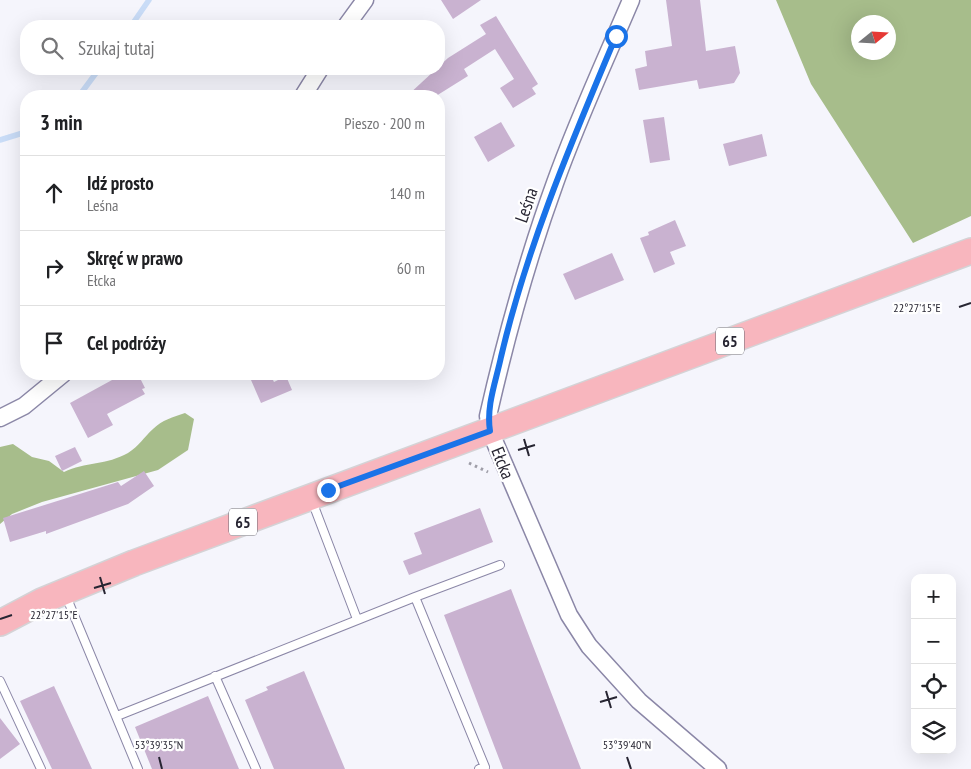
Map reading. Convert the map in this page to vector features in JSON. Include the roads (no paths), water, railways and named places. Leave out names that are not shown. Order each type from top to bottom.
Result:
[{"type":"main road","name":"65","points":[[490,431],[971,251]]},
{"type":"main road","name":"Ełcka","points":[[0,623],[64,592],[310,497],[490,431]]},
{"type":"street","points":[[350,20],[365,0]]},
{"type":"street","name":"Leśna","points":[[490,431],[488,416],[507,332],[529,258],[556,180],[631,0]]},
{"type":"street","points":[[307,90],[316,75]]},
{"type":"street","points":[[0,418],[24,406],[56,380]]},
{"type":"street","name":"Ełcka","points":[[490,431],[569,615],[589,646],[639,701],[718,769]]},
{"type":"lane","points":[[310,497],[357,619]]},
{"type":"lane","points":[[118,716],[357,619],[500,565]]},
{"type":"lane","points":[[64,592],[118,716],[138,769]]},
{"type":"lane","points":[[415,597],[485,766],[479,769]]},
{"type":"lane","points":[[215,676],[256,769]]},
{"type":"lane","points":[[0,681],[41,769]]},
{"type":"waterway","points":[[135,20],[149,0]]},
{"type":"waterway","points":[[83,90],[95,75]]},
{"type":"waterway","points":[[0,140],[20,134]]}]
